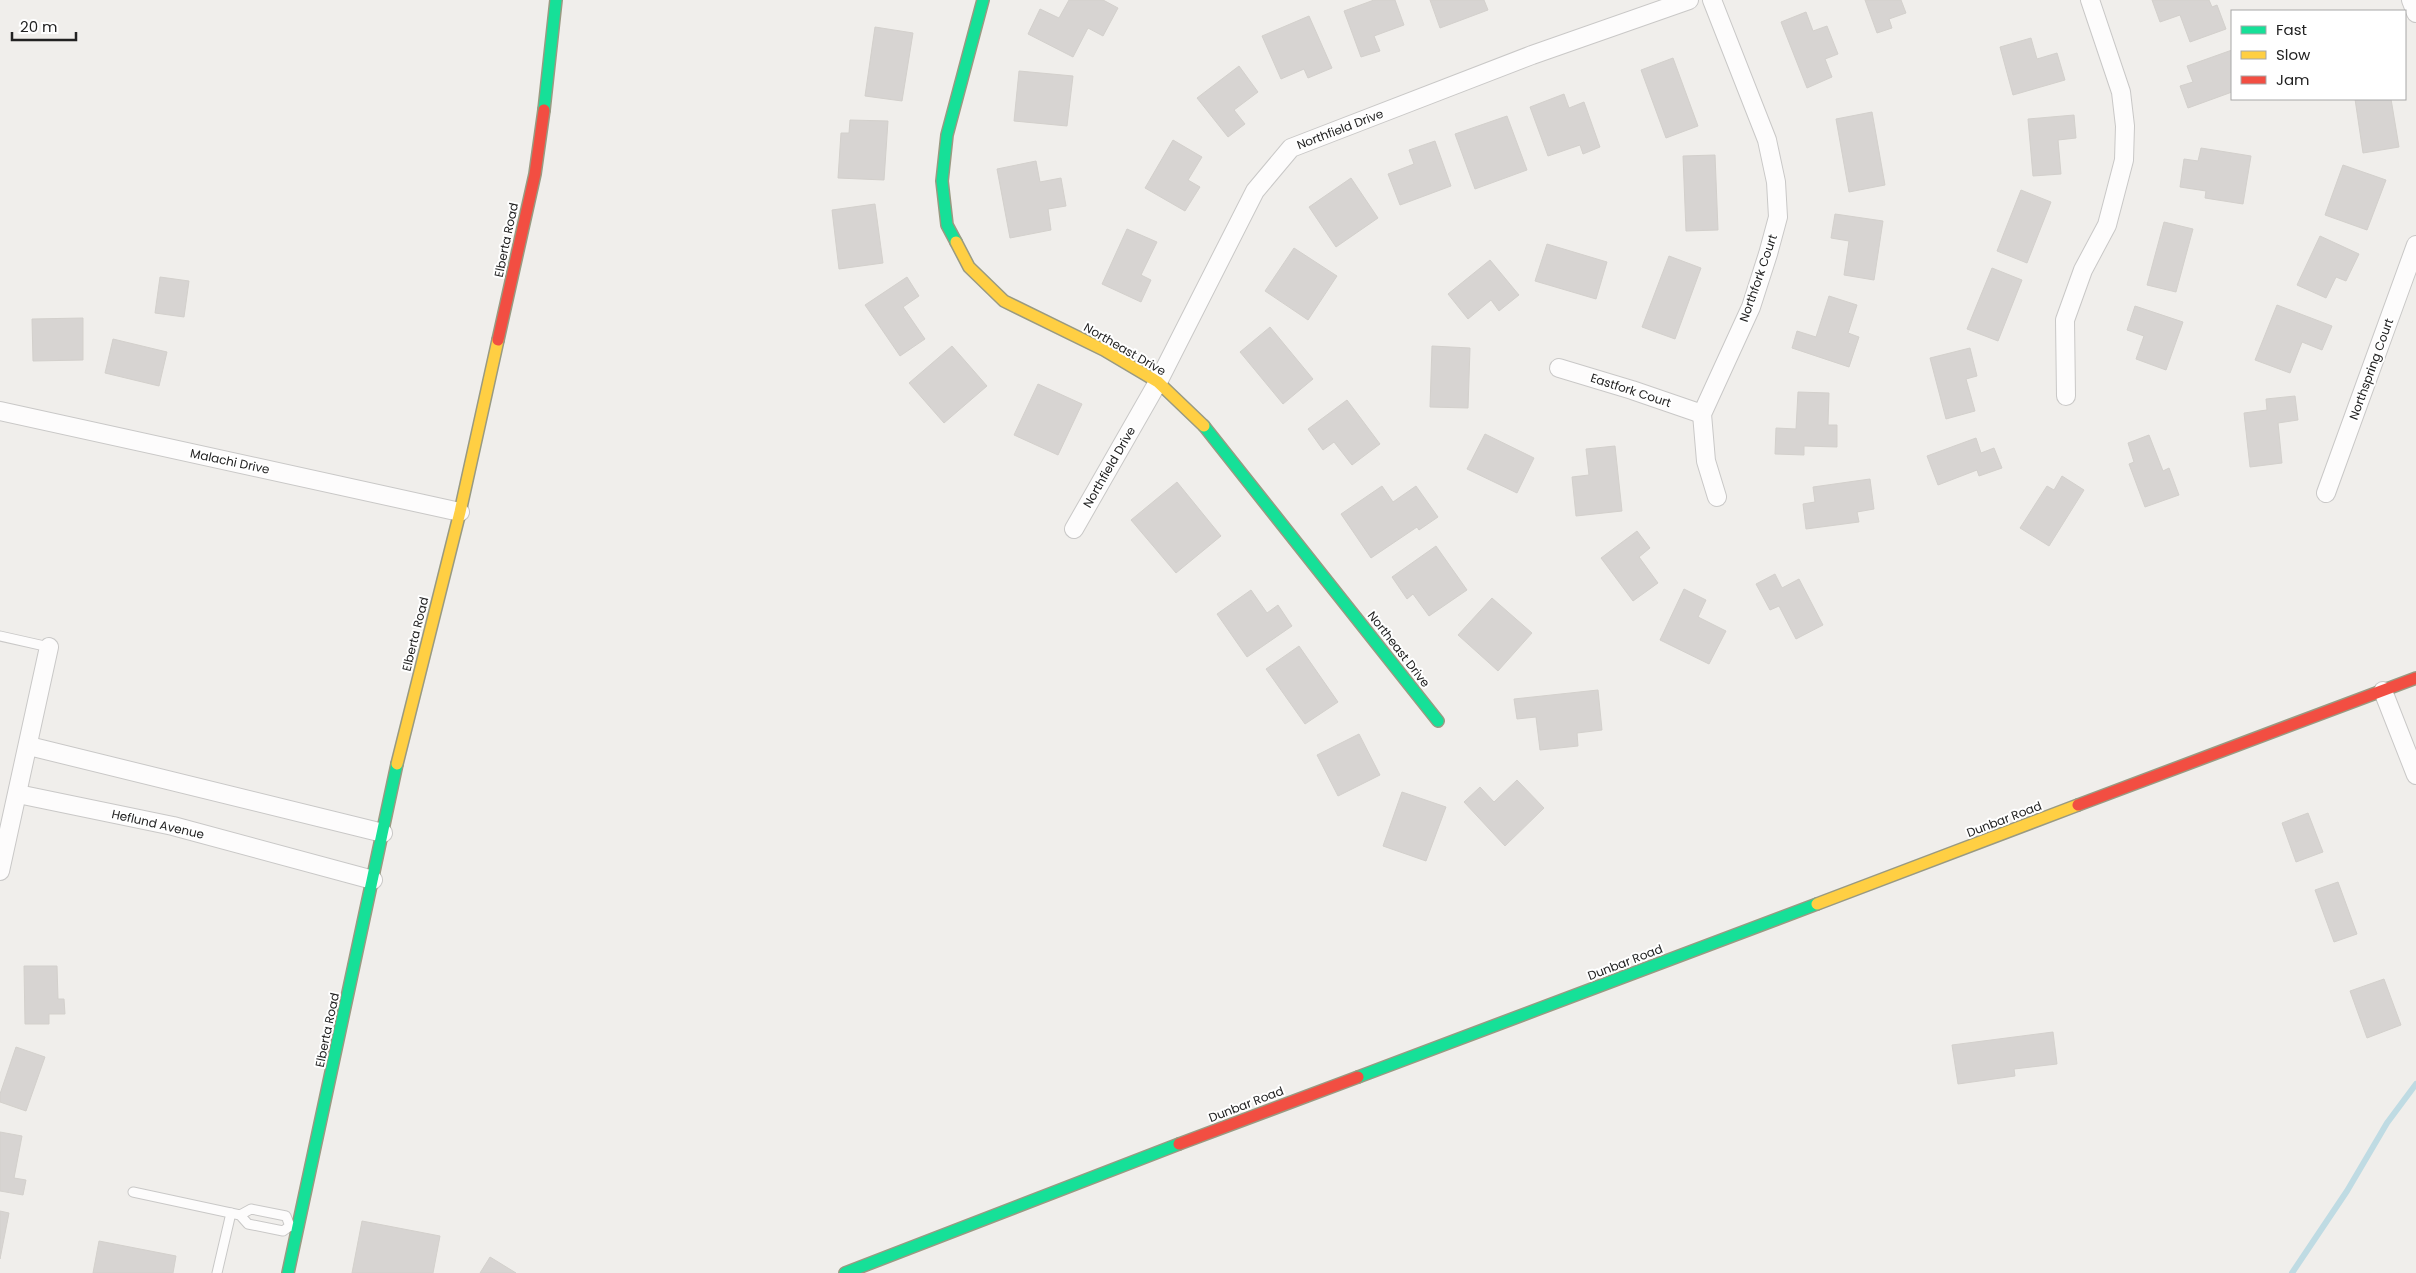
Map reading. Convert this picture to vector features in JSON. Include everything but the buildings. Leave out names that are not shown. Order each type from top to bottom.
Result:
[{"type":"street","name":"Elberta Road","points":[[288,1273],[294,1227],[373,880],[406,724],[460,512],[534,174],[548,79],[556,0]]},
{"type":"street","name":"Northeast Drive","points":[[983,0],[947,135],[942,181],[947,225],[969,267],[1004,301],[1104,350],[1158,382],[1196,416],[1224,448],[1438,721]]},
{"type":"street","name":"Northfield Drive","points":[[1074,529],[1158,382],[1255,191],[1291,148],[1532,55],[1689,0]]},
{"type":"street","name":"Northfork Court","points":[[1712,0],[1767,140],[1776,182],[1778,217],[1751,306],[1702,414],[1706,461],[1717,497]]},
{"type":"street","points":[[2066,396],[2065,320],[2083,270],[2106,225],[2124,160],[2125,126],[2121,92],[2090,0]]},
{"type":"street","points":[[2411,0],[2416,14]]},
{"type":"street","name":"Northspring Court","points":[[2326,493],[2416,245]]},
{"type":"street","name":"Eastfork Court","points":[[1559,368],[1702,414]]},
{"type":"street","name":"Malachi Drive","points":[[0,411],[460,512]]},
{"type":"street","points":[[0,871],[29,746],[49,647]]},
{"type":"street","name":"Dunbar Road","points":[[845,1273],[1026,1202],[2416,678]]},
{"type":"street","points":[[2383,691],[2416,775]]},
{"type":"street","points":[[29,746],[383,833]]},
{"type":"street","name":"Heflund Avenue","points":[[18,794],[173,826],[373,880]]},
{"type":"lane","points":[[0,636],[49,647]]},
{"type":"lane","points":[[133,1192],[235,1214],[248,1224],[257,1226],[282,1231],[294,1227],[286,1216],[250,1209],[235,1214]]},
{"type":"lane","points":[[217,1273],[235,1214]]},
{"type":"waterway","points":[[2292,1273],[2347,1191],[2387,1123],[2416,1084]]},
{"type":"traffic: fast","points":[[544,110],[556,0]]},
{"type":"traffic: fast","points":[[956,242],[947,225],[942,181],[947,135],[983,0]]},
{"type":"traffic: fast","points":[[1204,426],[1438,721]]},
{"type":"traffic: fast","points":[[288,1273],[397,764]]},
{"type":"traffic: fast","points":[[1358,1077],[1817,904]]},
{"type":"traffic: fast","points":[[845,1273],[1179,1144]]},
{"type":"traffic: slow","points":[[956,242],[969,267],[1004,301],[1104,350],[1158,382],[1204,426]]},
{"type":"traffic: slow","points":[[397,764],[460,512],[498,340]]},
{"type":"traffic: slow","points":[[1817,904],[2078,805]]},
{"type":"traffic: jam","points":[[498,340],[535,174],[544,110]]},
{"type":"traffic: jam","points":[[2078,805],[2416,678]]},
{"type":"traffic: jam","points":[[1179,1144],[1358,1077]]}]
